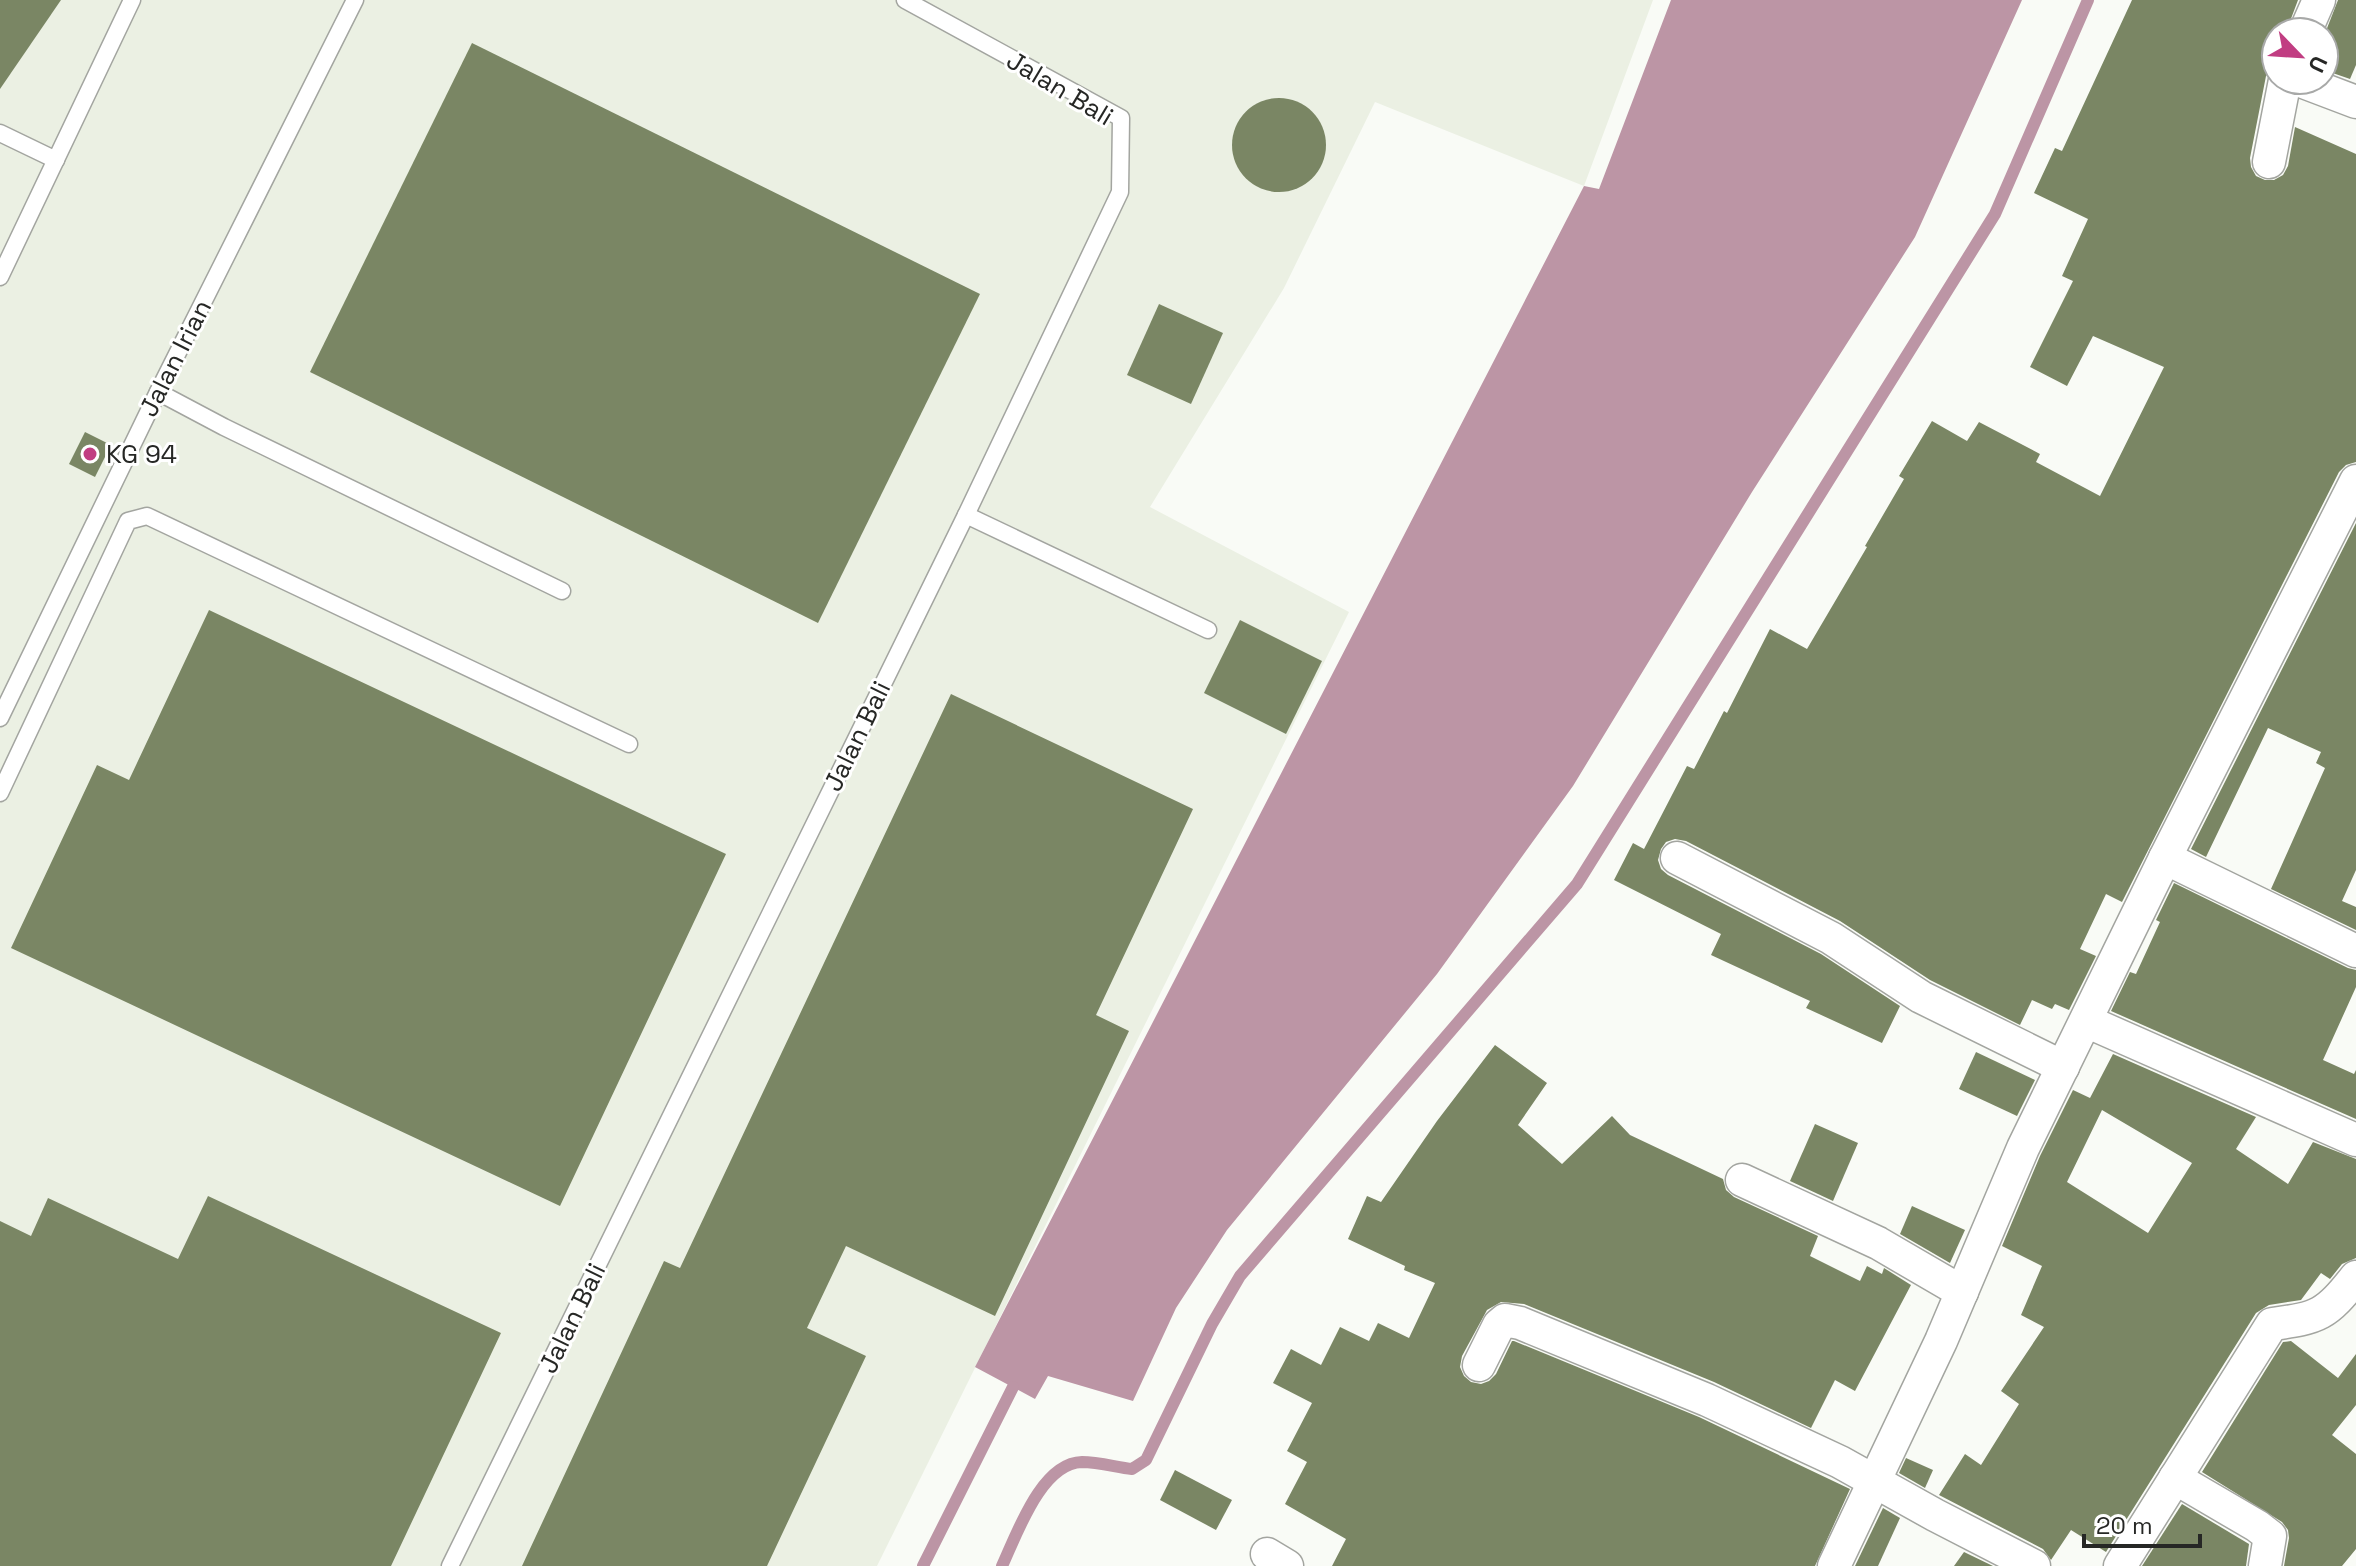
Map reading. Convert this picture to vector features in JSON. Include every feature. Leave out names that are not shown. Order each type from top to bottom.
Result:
[{"type":"street","points":[[2269,162],[2282,96]]},
{"type":"street","points":[[1834,1566],[1962,1292],[2023,1148],[2165,858],[2356,481]]},
{"type":"street","points":[[1677,858],[1831,938],[1921,997],[2063,1067]]},
{"type":"street","points":[[2165,858],[2356,951]]},
{"type":"street","points":[[2086,1021],[2356,1140]]},
{"type":"street","points":[[1742,1180],[1878,1243],[1962,1292]]},
{"type":"street","points":[[2120,1566],[2272,1324],[2312,1319],[2338,1300],[2356,1277]]},
{"type":"street","points":[[1479,1365],[1499,1325],[1511,1320],[1707,1400],[1875,1480],[2034,1566]]},
{"type":"street","points":[[2175,1478],[2270,1536],[2265,1566]]},
{"type":"lane","points":[[0,277],[132,0]]},
{"type":"lane","name":"Jalan Irian","points":[[0,718],[158,392],[355,0]]},
{"type":"lane","name":"Jalan Bali","points":[[450,1566],[966,515],[1120,192],[1121,118],[905,0]]},
{"type":"lane","points":[[0,133],[56,160]]},
{"type":"lane","points":[[158,392],[562,591]]},
{"type":"lane","points":[[966,515],[1208,630]]},
{"type":"lane","points":[[0,793],[128,521],[147,516],[629,744]]},
{"type":"shaded area","points":[[0,0],[1653,0],[1584,186],[1375,102],[1284,288],[1150,507],[1349,612],[877,1566],[0,1566]]},
{"type":"shaded area","points":[[1671,0],[2022,0],[1915,237],[1752,492],[1573,786],[1437,974],[1227,1230],[1176,1308],[1133,1401],[1048,1376],[1035,1399],[975,1367],[1584,186],[1599,189]]},
{"type":"building","points":[[0,0],[61,0],[0,89]]},
{"type":"building","points":[[2132,0],[2298,0],[2292,16],[2260,16],[2262,96],[2251,167],[2256,176],[2265,180],[2274,180],[2283,175],[2288,166],[2295,127],[2356,154],[2356,462],[2346,465],[2339,472],[2122,902],[2106,894],[2080,949],[2096,956],[2069,1010],[2055,1004],[2052,1009],[2032,1000],[2020,1025],[1930,980],[1840,921],[1686,841],[1675,839],[1666,842],[1658,860],[1661,869],[1668,875],[1821,954],[1900,1006],[1882,1043],[1806,1008],[1810,1001],[1711,955],[1721,934],[1614,880],[1633,843],[1644,849],[1687,766],[1694,769],[1770,629],[1807,649],[1867,547],[1904,479],[1899,476],[1932,421],[1967,441],[1979,422],[2040,454],[2036,462],[2100,496],[2164,367],[2093,336],[2067,386],[2030,367],[2073,281],[2062,276],[2088,219],[2034,193],[2055,148],[2062,151]]},
{"type":"building","points":[[2338,0],[2356,0],[2356,65],[2350,79],[2340,76],[2340,16],[2332,16]]},
{"type":"building","points":[[472,43],[980,294],[818,623],[310,372]]},
{"type":"building","points":[[1279,98],[1297,101],[1312,112],[1323,127],[1326,145],[1323,163],[1312,178],[1297,189],[1279,192],[1261,189],[1246,178],[1235,163],[1232,145],[1235,127],[1246,112],[1261,101]]},
{"type":"building","points":[[1159,304],[1223,333],[1191,404],[1127,375]]},
{"type":"building","name":"KG 94","points":[[85,432],[111,445],[95,477],[69,464]]},
{"type":"building","points":[[2356,523],[2356,870],[2342,901],[2356,907],[2356,930],[2271,889],[2325,768],[2316,763],[2321,752],[2268,728],[2206,857],[2191,849]]},
{"type":"building","points":[[209,610],[726,854],[560,1206],[11,948],[97,765],[129,780]]},
{"type":"building","points":[[1240,620],[1322,661],[1286,734],[1204,693]]},
{"type":"building","points":[[951,694],[1193,809],[1096,1015],[1129,1031],[995,1316],[846,1246],[807,1328],[866,1356],[767,1566],[522,1566],[664,1261],[680,1268]]},
{"type":"building","points":[[2174,883],[2356,970],[2356,987],[2323,1060],[2354,1074],[2356,1070],[2356,1119],[2111,1011],[2130,972],[2136,974]]},
{"type":"building","points":[[1495,1045],[1547,1083],[1518,1125],[1562,1164],[1612,1116],[1630,1135],[1723,1179],[1726,1190],[1734,1197],[1818,1236],[1810,1256],[1860,1281],[1867,1266],[1882,1274],[1884,1268],[1911,1285],[1855,1391],[1835,1380],[1811,1428],[1714,1382],[1524,1304],[1501,1302],[1487,1310],[1462,1356],[1460,1367],[1464,1376],[1471,1382],[1481,1384],[1496,1374],[1514,1341],[1699,1417],[1850,1489],[1815,1566],[1332,1566],[1346,1539],[1285,1504],[1307,1462],[1287,1451],[1312,1403],[1273,1383],[1291,1349],[1321,1365],[1340,1327],[1369,1341],[1378,1323],[1409,1338],[1435,1283],[1348,1239],[1367,1196],[1381,1202]]},
{"type":"building","points":[[1976,1052],[2035,1080],[2017,1116],[1959,1089]]},
{"type":"building","points":[[2113,1054],[2256,1117],[2236,1149],[2288,1184],[2313,1142],[2356,1159],[2356,1258],[2342,1264],[2330,1279],[2321,1273],[2301,1300],[2269,1305],[2256,1313],[2106,1552],[2071,1530],[2051,1560],[2043,1549],[1939,1495],[1965,1454],[1981,1465],[2019,1404],[2001,1391],[2044,1327],[2021,1315],[2042,1266],[2002,1246],[2040,1156],[2073,1090],[2090,1098]],"holes":[[[2102,1110],[2192,1163],[2148,1233],[2067,1182]]]},
{"type":"building","points":[[1815,1124],[1858,1143],[1833,1201],[1790,1181]]},
{"type":"building","points":[[208,1196],[501,1333],[391,1566],[0,1566],[0,1221],[31,1236],[48,1198],[178,1259]]},
{"type":"building","points":[[1912,1206],[1965,1230],[1950,1263],[1900,1234]]},
{"type":"building","points":[[2291,1341],[2338,1378],[2356,1354],[2356,1405],[2332,1435],[2356,1454],[2356,1549],[2342,1566],[2284,1566],[2289,1538],[2282,1522],[2202,1472],[2283,1342]]},
{"type":"building","points":[[1906,1458],[1933,1470],[1925,1488],[1899,1473]]},
{"type":"building","points":[[1175,1470],[1232,1500],[1216,1530],[1160,1500]]},
{"type":"building","points":[[2182,1504],[2249,1544],[2246,1566],[2142,1566]]},
{"type":"building","points":[[1883,1508],[1900,1518],[1878,1566],[1855,1566]]},
{"type":"building","points":[[1964,1552],[1993,1566],[1954,1566]]},
{"type":"waterway","points":[[1002,1566],[1032,1502],[1054,1474],[1067,1465],[1082,1462],[1132,1469],[1146,1460],[1212,1324],[1240,1276],[1577,884],[1995,214],[2088,0]]},
{"type":"waterway","points":[[923,1566],[1013,1387]]},
{"type":"place","name":"KG 94","points":[[90,454]]}]
